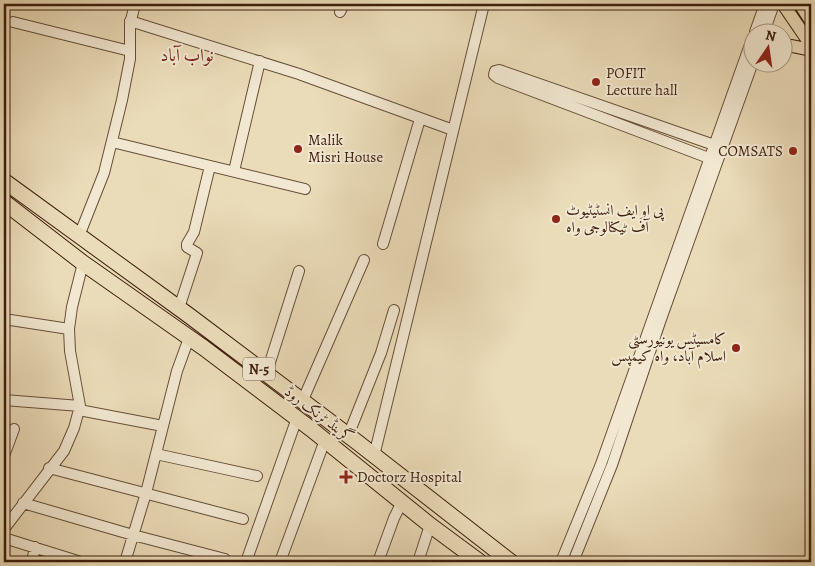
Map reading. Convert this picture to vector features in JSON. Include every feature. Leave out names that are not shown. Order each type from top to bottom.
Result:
[{"type":"highway","name":"گرینڈ ٹرنک روڈ","points":[[4,181],[179,308],[511,562]]},
{"type":"highway","name":"گرینڈ ٹرنک روڈ","points":[[4,205],[297,418],[430,525],[480,562]]},
{"type":"main road","points":[[783,4],[811,45]]},
{"type":"main road","points":[[800,4],[811,21]]},
{"type":"main road","points":[[792,46],[811,50]]},
{"type":"street","points":[[79,236],[104,173],[112,142],[122,100],[130,51],[130,21],[135,4]]},
{"type":"street","points":[[374,456],[484,4]]},
{"type":"street","points":[[759,22],[765,4]]},
{"type":"street","points":[[768,22],[774,4]]},
{"type":"street","points":[[130,21],[260,61],[453,130]]},
{"type":"street","points":[[13,22],[130,51]]},
{"type":"street","points":[[234,172],[260,61]]},
{"type":"street","points":[[714,160],[498,78],[494,75],[495,71],[499,70],[718,147]]},
{"type":"street","points":[[573,562],[612,465],[743,72]]},
{"type":"street","points":[[718,147],[749,72]]},
{"type":"street","points":[[383,244],[420,119]]},
{"type":"street","points":[[112,142],[305,189]]},
{"type":"street","points":[[560,562],[601,464],[714,160]]},
{"type":"street","points":[[179,308],[196,253],[187,244],[194,232],[210,166]]},
{"type":"street","points":[[302,402],[364,260]]},
{"type":"street","points":[[4,529],[64,450],[74,428],[79,408],[70,352],[69,329],[72,307],[83,263]]},
{"type":"street","points":[[266,375],[299,271]]},
{"type":"street","points":[[348,436],[381,353],[394,310]]},
{"type":"street","points":[[4,319],[57,329],[69,329]]},
{"type":"street","points":[[125,562],[146,493],[177,371],[189,338]]},
{"type":"street","points":[[4,400],[79,408],[163,426]]},
{"type":"street","points":[[246,562],[297,418]]},
{"type":"street","points":[[4,456],[14,429]]},
{"type":"street","points":[[280,562],[325,440]]},
{"type":"street","points":[[156,454],[257,476]]},
{"type":"street","points":[[49,468],[243,519]]},
{"type":"street","points":[[378,562],[402,502]]},
{"type":"street","points":[[23,503],[225,559]]},
{"type":"street","points":[[418,562],[430,525]]},
{"type":"street","points":[[4,538],[81,562]]},
{"type":"street","points":[[32,562],[35,547]]},
{"type":"place","name":"POFIT Lecture hall","points":[[596,82]]},
{"type":"place","name":"Malik Misri House","points":[[298,149]]},
{"type":"place","name":"COMSATS","points":[[793,151]]},
{"type":"place","name":"پی او ایف انسٹیٹیوٹ آف ٹیکنالوجی واہ","points":[[556,219]]},
{"type":"place","name":"کامسیٹس یونیورسٹی اسلام آباد، واہ کیمپس","points":[[736,348]]},
{"type":"place","name":"Doctorz Hospital","points":[[346,477]]},
{"type":"district","name":"نواب آباد","points":[[187,55]]}]
